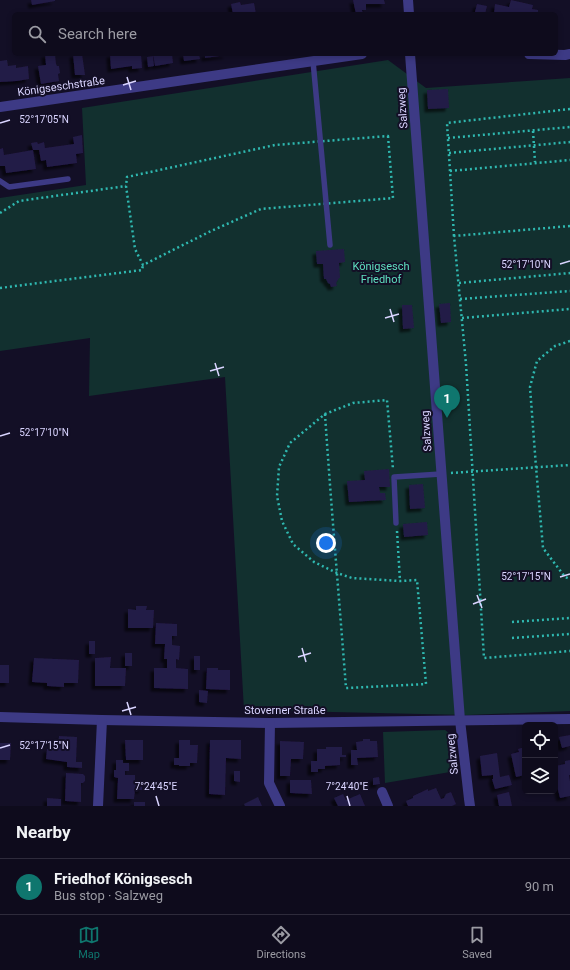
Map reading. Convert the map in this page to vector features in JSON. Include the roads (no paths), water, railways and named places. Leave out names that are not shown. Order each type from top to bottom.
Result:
[{"type":"street","points":[[408,0],[408,12]]},
{"type":"street","points":[[558,55],[570,54]]},
{"type":"street","name":"Königseschstraße","points":[[0,107],[348,56]]},
{"type":"street","name":"Salzweg","points":[[410,56],[460,720],[470,806]]},
{"type":"street","name":"Stoverner Straße","points":[[0,717],[270,723],[570,719]]},
{"type":"street","points":[[98,806],[102,720]]},
{"type":"street","points":[[270,723],[269,783],[280,806]]},
{"type":"street","points":[[382,792],[388,806]]},
{"type":"lane","points":[[313,61],[330,245]]},
{"type":"lane","points":[[0,181],[9,187],[68,179]]},
{"type":"lane","points":[[396,522],[394,477],[441,474]]},
{"type":"place","name":"Friedhof Königsesch","points":[[447,418]]},
{"type":"park label","name":"Königsesch Friedhof","points":[[381,272]]}]
